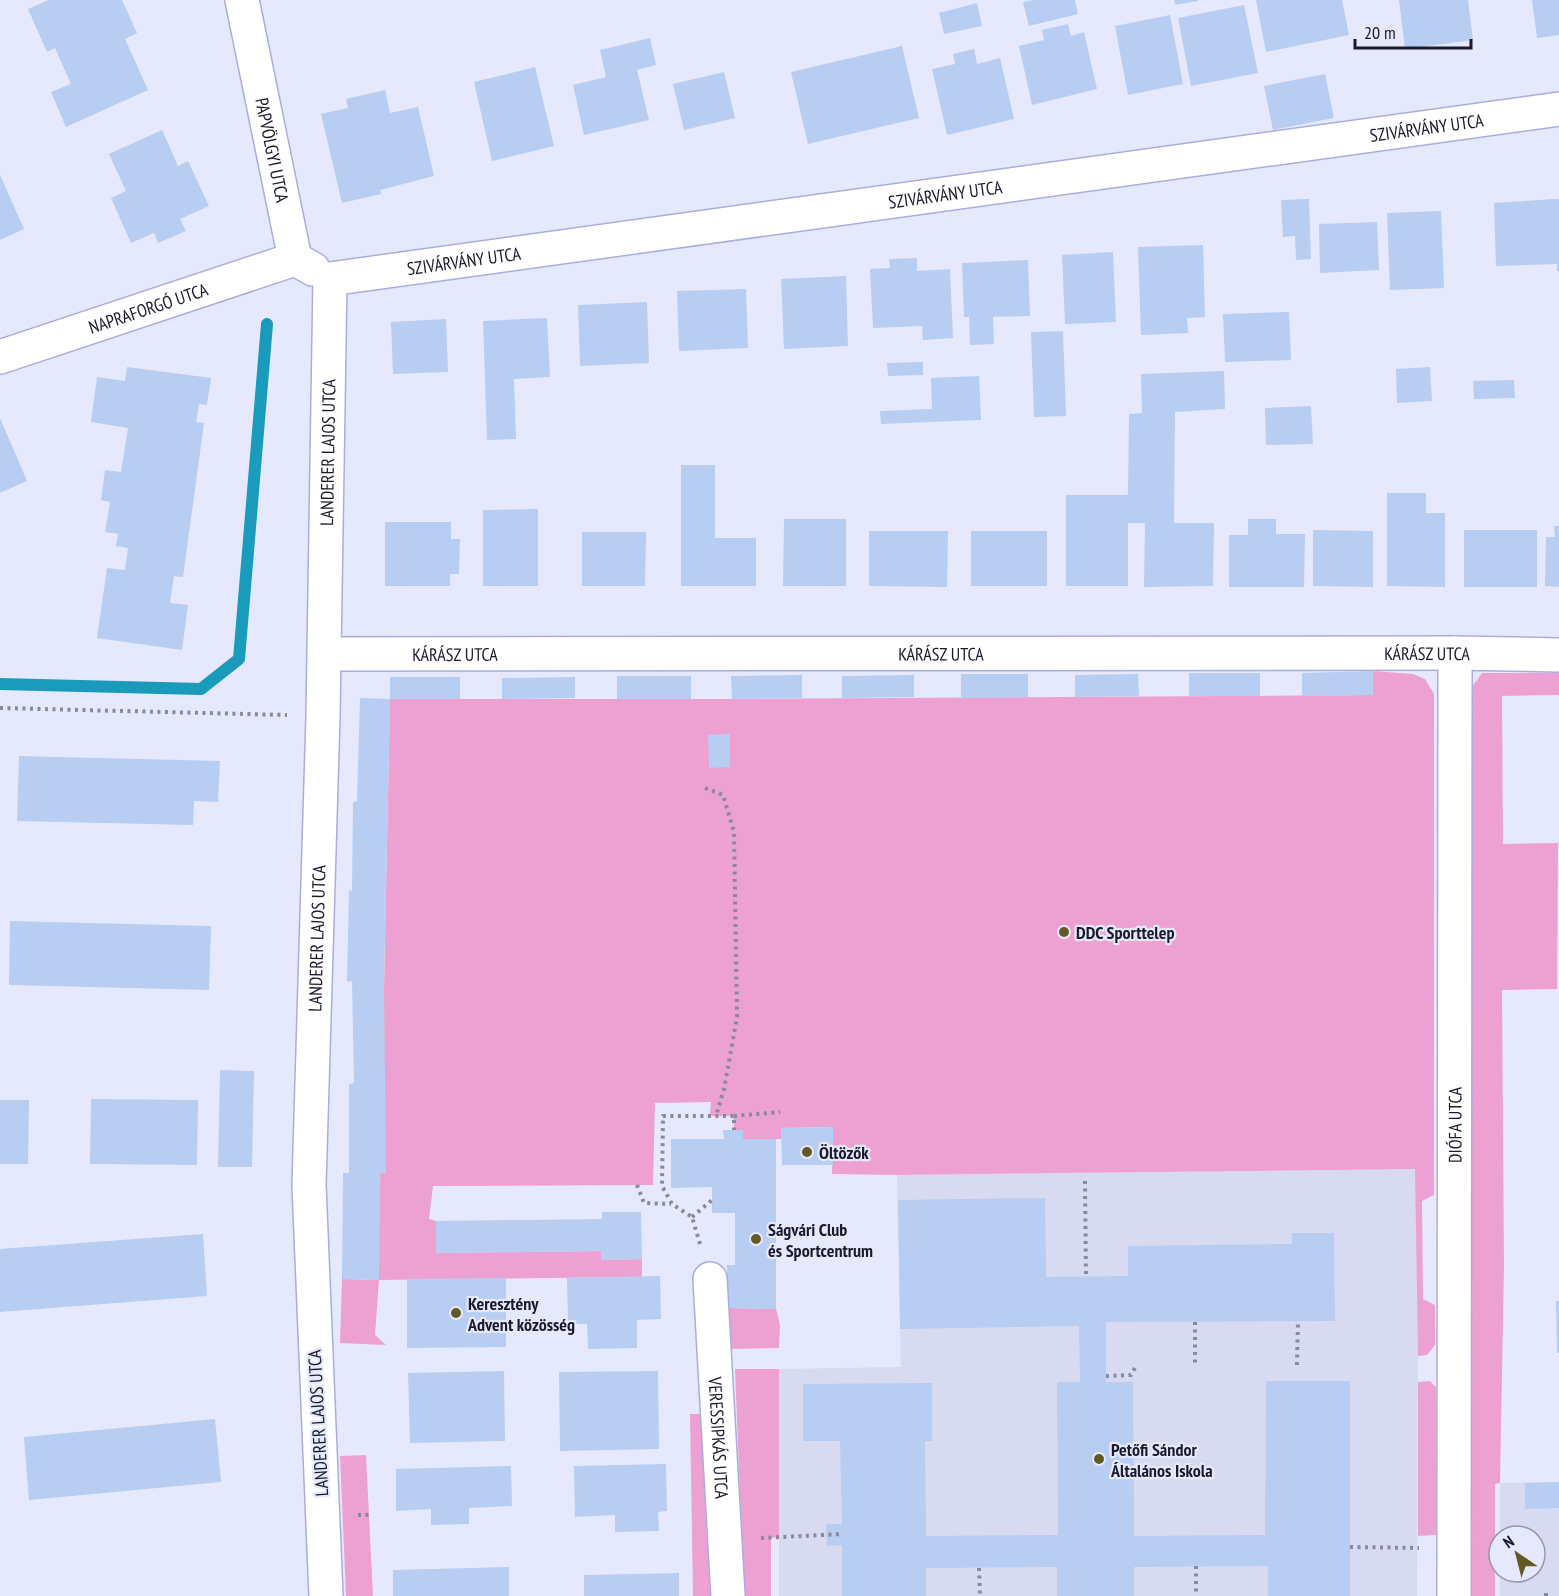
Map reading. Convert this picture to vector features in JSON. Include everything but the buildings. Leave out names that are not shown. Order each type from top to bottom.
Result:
[{"type":"street","name":"PAPVÖLGYI UTCA","points":[[242,0],[295,259]]},
{"type":"street","name":"SZIVÁRVÁNY UTCA","points":[[330,279],[1559,109]]},
{"type":"street","points":[[295,259],[330,279]]},
{"type":"street","name":"NAPRAFORGÓ UTCA","points":[[0,357],[295,259]]},
{"type":"street","name":"LANDERER LAJOS UTCA","points":[[326,1596],[309,1185],[325,654],[330,279]]},
{"type":"street","name":"KÁRÁSZ UTCA","points":[[325,654],[1455,653],[1559,655]]},
{"type":"street","name":"DIÓFA UTCA","points":[[1454,1596],[1455,653]]},
{"type":"street","name":"VERESSIPKÁS UTCA","points":[[710,1279],[728,1596]]},
{"type":"path","points":[[0,708],[323,716]]},
{"type":"path","points":[[705,788],[723,795],[734,832],[737,1017],[724,1089],[716,1116]]},
{"type":"path","points":[[710,1279],[692,1217],[672,1204],[662,1186],[663,1116],[734,1116],[780,1112]]},
{"type":"path","points":[[734,1116],[734,1130]]},
{"type":"path","points":[[1086,1181],[1086,1277]]},
{"type":"path","points":[[638,1185],[644,1203],[672,1204]]},
{"type":"path","points":[[692,1217],[712,1200]]},
{"type":"path","points":[[1297,1365],[1298,1321]]},
{"type":"path","points":[[1195,1322],[1195,1366]]},
{"type":"path","points":[[1106,1376],[1131,1376],[1136,1366]]},
{"type":"path","points":[[725,1539],[842,1533]]},
{"type":"path","points":[[1350,1547],[1453,1548]]},
{"type":"path","points":[[1196,1566],[1196,1596]]},
{"type":"path","points":[[979,1568],[980,1596]]},
{"type":"shaded area","points":[[1373,671],[1413,674],[1425,679],[1434,694],[1434,1195],[1422,1201],[1423,1299],[1435,1305],[1435,1345],[1427,1355],[1418,1356],[1415,1169],[832,1174],[833,1127],[782,1128],[781,1139],[743,1139],[743,1130],[734,1130],[733,1116],[710,1116],[711,1102],[655,1103],[653,1185],[433,1186],[429,1219],[436,1221],[437,1253],[601,1251],[602,1260],[642,1259],[642,1277],[379,1280],[375,1335],[386,1345],[340,1343],[342,1279],[378,1280],[390,699],[1373,695]]},
{"type":"shaded area","points":[[1482,673],[1559,673],[1559,695],[1502,696],[1503,844],[1558,843],[1557,989],[1502,990],[1504,1266],[1500,1483],[1495,1484],[1495,1524],[1487,1524],[1487,1584],[1495,1584],[1495,1596],[1471,1596],[1471,688]]},
{"type":"shaded area","name":"Petőfi Sándor Általános Iskola","points":[[1416,1169],[1417,1596],[779,1596],[779,1369],[901,1367],[897,1175]]},
{"type":"shaded area","points":[[727,1308],[776,1309],[780,1325],[779,1348],[731,1349]]},
{"type":"shaded area","points":[[735,1369],[779,1369],[779,1537],[771,1538],[771,1596],[744,1596]]},
{"type":"shaded area","points":[[1430,1381],[1436,1387],[1436,1535],[1418,1536],[1418,1382]]},
{"type":"shaded area","points":[[690,1414],[705,1414],[711,1596],[693,1596]]},
{"type":"shaded area","points":[[366,1455],[373,1596],[346,1596],[340,1456]]},
{"type":"shaded area","points":[[1559,1482],[1559,1596],[1500,1596],[1500,1584],[1547,1584],[1547,1524],[1500,1524],[1500,1483]]},
{"type":"waterway","points":[[0,684],[201,689],[239,659],[267,324]]},
{"type":"place","name":"DDC Sporttelep","points":[[1064,932]]},
{"type":"place","name":"Öltözők","points":[[807,1152]]},
{"type":"place","name":"Ságvári Club és Sportcentrum","points":[[756,1239]]},
{"type":"place","name":"Keresztény Advent közösség","points":[[456,1313]]},
{"type":"place","name":"Petőfi Sándor Általános Iskola","points":[[1099,1459]]}]
